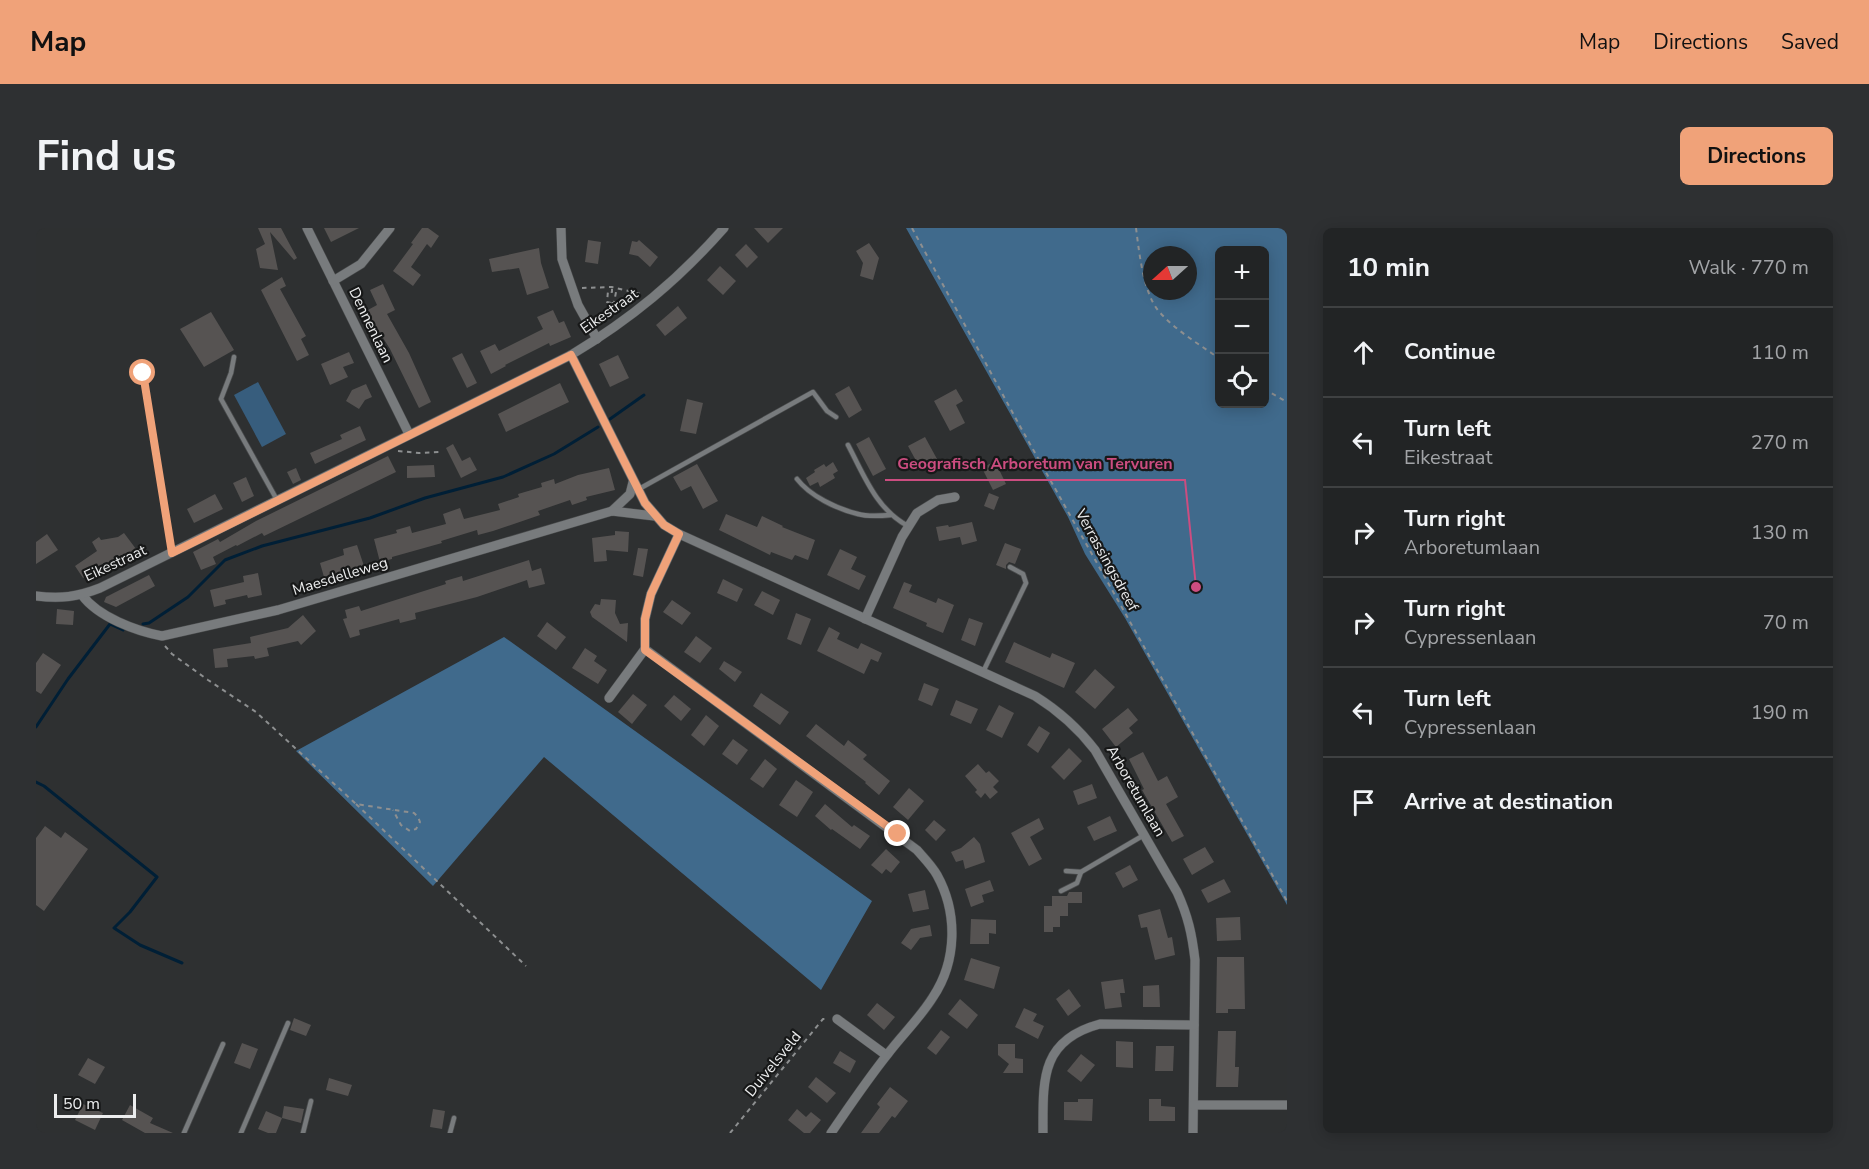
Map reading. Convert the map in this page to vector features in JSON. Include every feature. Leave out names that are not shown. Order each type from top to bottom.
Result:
[{"type":"street","name":"Dennenlaan","points":[[307,228],[410,434]]},
{"type":"street","points":[[333,281],[361,264],[390,228]]},
{"type":"street","points":[[561,228],[562,259],[572,290],[597,339]]},
{"type":"street","name":"Eikestraat","points":[[36,596],[64,598],[82,595],[172,553],[571,355],[650,301],[675,280],[724,228]]},
{"type":"street","name":"Arboretumlaan","points":[[571,355],[635,486],[654,516],[664,525],[1051,706],[1081,732],[1095,750],[1188,915],[1195,960],[1193,1133]]},
{"type":"street","points":[[612,511],[635,486]]},
{"type":"street","points":[[864,619],[908,526],[917,513],[938,500],[955,497]]},
{"type":"street","name":"Maesdelleweg","points":[[82,595],[96,610],[142,632],[162,636],[278,610],[612,511],[654,516]]},
{"type":"street","points":[[609,698],[645,650],[645,619],[651,594],[679,534]]},
{"type":"street","points":[[645,650],[917,849],[936,873],[945,892],[951,915],[952,938],[949,960],[942,979],[933,997],[886,1055],[831,1133]]},
{"type":"street","points":[[837,1019],[886,1055]]},
{"type":"street","points":[[1043,1133],[1045,1073],[1051,1058],[1061,1044],[1073,1035],[1100,1024],[1194,1025]]},
{"type":"street","points":[[1194,1105],[1287,1105]]},
{"type":"lane","points":[[234,357],[231,373],[221,399],[277,500]]},
{"type":"lane","points":[[635,486],[813,392],[827,411],[836,417]]},
{"type":"lane","points":[[848,445],[875,497],[891,514],[908,526]]},
{"type":"lane","points":[[797,479],[804,487],[836,506],[859,515],[891,514]]},
{"type":"lane","points":[[982,673],[1026,583],[1023,574],[1010,567]]},
{"type":"lane","points":[[1066,871],[1081,872],[1144,835]]},
{"type":"lane","points":[[1062,891],[1077,883],[1081,872]]},
{"type":"lane","points":[[242,1133],[288,1023]]},
{"type":"lane","points":[[184,1133],[223,1044]]},
{"type":"lane","points":[[303,1133],[311,1101]]},
{"type":"lane","points":[[450,1133],[454,1118]]},
{"type":"path","name":"Verrassingsdreef","points":[[912,228],[1287,901]]},
{"type":"path","points":[[1136,228],[1141,270],[1156,308],[1177,328],[1215,355]]},
{"type":"path","points":[[605,322],[610,314],[611,303],[607,302],[608,291],[612,292],[612,286]]},
{"type":"path","points":[[572,290],[612,286],[631,290],[650,301]]},
{"type":"path","points":[[143,373],[172,553]]},
{"type":"path","points":[[1269,392],[1287,402]]},
{"type":"path","points":[[392,443],[397,451],[440,452]]},
{"type":"path","points":[[162,636],[172,654],[256,712],[526,966]]},
{"type":"path","points":[[356,804],[414,813],[420,822],[416,829],[410,831],[402,825],[393,810]]},
{"type":"path","name":"Duivelsveld","points":[[730,1133],[823,1019],[837,1019]]},
{"type":"shaded area","points":[[906,228],[1287,228],[1287,905],[1125,618],[1085,554],[1068,517]]},
{"type":"shaded area","points":[[258,382],[286,434],[262,447],[234,395]]},
{"type":"shaded area","points":[[504,637],[872,901],[821,990],[544,757],[433,886],[296,751]]},
{"type":"building","points":[[258,228],[281,228],[297,258],[294,260],[270,232],[278,270],[260,268],[256,249],[265,244]]},
{"type":"building","points":[[324,228],[359,228],[331,242]]},
{"type":"building","points":[[422,228],[428,228],[439,236],[431,248],[427,244],[411,267],[421,275],[413,286],[393,271]]},
{"type":"building","points":[[754,228],[783,228],[768,243]]},
{"type":"building","points":[[588,240],[601,242],[598,264],[585,262]]},
{"type":"building","points":[[639,240],[658,257],[650,267],[638,256],[629,254],[632,241]]},
{"type":"building","points":[[869,243],[879,258],[873,280],[860,276],[863,263],[856,251]]},
{"type":"building","points":[[746,244],[758,257],[747,268],[735,255]]},
{"type":"building","points":[[539,248],[549,288],[527,295],[519,268],[492,272],[489,259]]},
{"type":"building","points":[[720,266],[736,281],[723,295],[707,280]]},
{"type":"building","points":[[282,277],[286,286],[280,289],[306,336],[301,339],[309,355],[297,361],[261,290]]},
{"type":"building","points":[[383,284],[395,310],[387,314],[409,353],[431,402],[419,408],[390,349],[366,311],[377,305],[370,290]]},
{"type":"building","points":[[678,306],[687,318],[665,336],[656,325]]},
{"type":"building","points":[[553,310],[559,323],[564,321],[571,337],[550,346],[549,343],[491,374],[480,351],[495,344],[499,351],[543,329],[537,317]]},
{"type":"building","points":[[211,312],[234,350],[204,367],[180,329]]},
{"type":"building","points":[[349,352],[354,363],[343,367],[348,377],[330,385],[321,364]]},
{"type":"building","points":[[462,353],[477,383],[467,388],[452,358]]},
{"type":"building","points":[[618,355],[629,378],[610,387],[599,364]]},
{"type":"building","points":[[560,383],[569,402],[506,432],[498,414]]},
{"type":"building","points":[[366,384],[372,397],[365,400],[359,409],[346,401],[352,390]]},
{"type":"building","points":[[849,386],[862,410],[849,418],[835,394]]},
{"type":"building","points":[[956,389],[963,401],[956,405],[965,423],[950,431],[934,401]]},
{"type":"building","points":[[687,399],[703,403],[696,434],[680,431]]},
{"type":"building","points":[[360,426],[366,440],[315,464],[310,453],[342,439],[340,435]]},
{"type":"building","points":[[869,437],[886,469],[873,476],[856,444]]},
{"type":"building","points":[[925,437],[937,459],[920,468],[908,446]]},
{"type":"building","points":[[453,444],[462,461],[470,457],[477,470],[461,478],[446,448]]},
{"type":"building","points":[[388,456],[396,472],[264,536],[262,533],[236,545],[213,557],[216,564],[201,570],[193,552],[218,539],[220,542],[256,521]]},
{"type":"building","points":[[995,461],[1006,484],[993,490],[982,468]]},
{"type":"building","points":[[833,462],[838,471],[833,474],[835,478],[820,487],[818,482],[810,486],[806,478],[824,464],[826,467]]},
{"type":"building","points":[[697,464],[718,501],[703,509],[691,486],[681,491],[673,477]]},
{"type":"building","points":[[434,465],[435,477],[407,478],[407,466]]},
{"type":"building","points":[[296,468],[301,480],[293,484],[287,472]]},
{"type":"building","points":[[609,468],[615,490],[586,497],[587,500],[572,505],[570,500],[538,511],[540,515],[493,531],[478,535],[477,530],[380,562],[374,539],[397,533],[396,530],[410,526],[412,533],[446,524],[443,514],[460,508],[464,519],[500,510],[498,504],[519,497],[518,494],[542,487],[541,483],[554,479],[555,484],[578,475]]},
{"type":"building","points":[[246,477],[254,496],[242,502],[233,483]]},
{"type":"building","points":[[989,493],[999,497],[994,510],[984,506]]},
{"type":"building","points":[[215,494],[223,509],[194,523],[187,509]]},
{"type":"building","points":[[726,514],[757,527],[762,516],[815,540],[808,560],[795,555],[792,560],[771,552],[770,555],[719,530]]},
{"type":"building","points":[[972,522],[977,541],[962,545],[960,537],[939,541],[936,527]]},
{"type":"building","points":[[615,531],[629,532],[628,552],[606,550],[607,561],[594,562],[592,538],[615,535]]},
{"type":"building","points":[[124,533],[136,549],[109,566],[107,562],[104,563],[83,578],[75,566],[97,551],[92,542],[99,537],[101,540],[118,537]]},
{"type":"building","points":[[47,534],[58,550],[36,564],[36,542]]},
{"type":"building","points":[[1005,543],[1021,549],[1015,564],[1009,562],[1006,569],[996,565]]},
{"type":"building","points":[[357,545],[364,566],[324,577],[320,563],[344,555],[343,549]]},
{"type":"building","points":[[638,548],[648,549],[643,577],[633,575]]},
{"type":"building","points":[[840,549],[857,557],[851,569],[866,576],[859,590],[827,575]]},
{"type":"building","points":[[529,560],[532,571],[541,568],[545,584],[529,588],[527,580],[477,597],[415,613],[416,619],[400,623],[399,619],[359,630],[360,635],[350,638],[343,619],[347,618],[345,610],[359,606],[361,611],[446,584],[445,581],[462,576],[463,581]]},
{"type":"building","points":[[258,573],[262,595],[248,598],[247,595],[225,600],[226,604],[214,607],[210,590],[244,582],[243,576]]},
{"type":"building","points":[[149,575],[155,586],[116,607],[104,602],[106,597]]},
{"type":"building","points":[[723,579],[743,589],[737,602],[717,593]]},
{"type":"building","points":[[904,582],[912,585],[909,592],[936,603],[938,598],[954,605],[943,633],[893,608]]},
{"type":"building","points":[[762,591],[780,600],[773,615],[754,605]]},
{"type":"building","points":[[601,599],[616,600],[615,613],[620,624],[628,623],[627,642],[592,617],[590,612],[595,604],[600,605]]},
{"type":"building","points":[[672,600],[691,613],[682,625],[663,612]]},
{"type":"building","points":[[57,609],[74,611],[73,625],[56,624]]},
{"type":"building","points":[[796,613],[811,619],[801,645],[787,639]]},
{"type":"building","points":[[303,615],[316,631],[301,645],[298,641],[267,648],[269,656],[255,659],[254,656],[227,659],[228,667],[215,668],[213,649],[251,643],[250,637],[288,628]]},
{"type":"building","points":[[969,618],[983,623],[975,646],[961,640]]},
{"type":"building","points":[[547,622],[566,637],[556,650],[537,636]]},
{"type":"building","points":[[829,627],[840,633],[837,639],[858,649],[861,643],[882,653],[878,662],[871,659],[864,674],[817,651]]},
{"type":"building","points":[[696,636],[712,648],[700,663],[684,652]]},
{"type":"building","points":[[1014,642],[1050,658],[1052,653],[1075,663],[1064,688],[1005,662]]},
{"type":"building","points":[[585,648],[597,656],[594,661],[607,670],[598,684],[572,668]]},
{"type":"building","points":[[43,653],[61,665],[41,694],[36,691],[36,663]]},
{"type":"building","points":[[724,661],[742,672],[735,682],[719,669]]},
{"type":"building","points":[[1095,669],[1115,687],[1095,709],[1075,692]]},
{"type":"building","points":[[924,683],[939,689],[932,706],[918,700]]},
{"type":"building","points":[[761,693],[789,712],[780,725],[753,706]]},
{"type":"building","points":[[633,694],[647,705],[632,724],[618,712]]},
{"type":"building","points":[[674,695],[691,709],[681,721],[664,706]]},
{"type":"building","points":[[956,700],[978,709],[971,724],[950,715]]},
{"type":"building","points":[[999,705],[1014,713],[1002,738],[986,730]]},
{"type":"building","points":[[1128,708],[1138,720],[1129,728],[1133,733],[1116,747],[1102,729]]},
{"type":"building","points":[[706,715],[719,726],[704,746],[691,735]]},
{"type":"building","points":[[816,724],[844,746],[848,740],[867,755],[863,759],[890,781],[879,795],[866,782],[806,736]]},
{"type":"building","points":[[1039,726],[1050,733],[1038,753],[1027,745]]},
{"type":"building","points":[[733,739],[748,750],[737,765],[722,754]]},
{"type":"building","points":[[1069,748],[1082,761],[1064,780],[1051,767]]},
{"type":"building","points":[[1143,752],[1158,781],[1167,776],[1178,797],[1166,804],[1184,836],[1172,842],[1142,790],[1144,789],[1129,759]]},
{"type":"building","points":[[765,759],[777,769],[763,788],[750,779]]},
{"type":"building","points":[[978,764],[986,773],[989,771],[999,781],[993,787],[998,792],[990,799],[985,793],[981,798],[965,776]]},
{"type":"building","points":[[796,780],[813,792],[797,817],[779,805]]},
{"type":"building","points":[[1092,784],[1097,798],[1078,805],[1073,791]]},
{"type":"building","points":[[909,788],[924,801],[908,820],[893,807]]},
{"type":"building","points":[[825,804],[852,827],[854,825],[870,836],[860,849],[831,830],[815,816]]},
{"type":"building","points":[[1110,816],[1117,831],[1094,841],[1087,827]]},
{"type":"building","points":[[1039,818],[1044,829],[1030,837],[1042,859],[1029,866],[1011,833]]},
{"type":"building","points":[[934,820],[946,830],[936,841],[925,830]]},
{"type":"building","points":[[45,826],[61,838],[65,832],[88,849],[44,911],[36,905],[36,838]]},
{"type":"building","points":[[974,837],[980,844],[985,862],[965,869],[963,860],[956,862],[951,852],[961,848]]},
{"type":"building","points":[[1205,847],[1214,862],[1192,875],[1183,859]]},
{"type":"building","points":[[886,849],[900,862],[891,873],[886,869],[882,874],[871,865]]},
{"type":"building","points":[[1130,865],[1138,880],[1123,888],[1115,873]]},
{"type":"building","points":[[1224,879],[1231,892],[1208,903],[1201,890]]},
{"type":"building","points":[[990,880],[994,891],[982,895],[984,902],[971,907],[965,889]]},
{"type":"building","points":[[925,890],[929,909],[913,912],[908,894]]},
{"type":"building","points":[[1069,892],[1082,892],[1082,903],[1068,903],[1068,916],[1060,916],[1060,927],[1053,927],[1053,932],[1044,932],[1044,906],[1052,906],[1052,896],[1067,896]]},
{"type":"building","points":[[1160,909],[1168,938],[1172,937],[1175,955],[1155,960],[1147,927],[1141,928],[1138,915]]},
{"type":"building","points":[[1240,917],[1241,940],[1217,941],[1216,918]]},
{"type":"building","points":[[971,919],[996,920],[996,934],[989,933],[989,944],[970,944]]},
{"type":"building","points":[[930,925],[932,936],[920,938],[911,950],[901,943],[911,929]]},
{"type":"building","points":[[1217,957],[1244,957],[1245,1009],[1228,1009],[1228,1013],[1216,1013]]},
{"type":"building","points":[[971,958],[1000,967],[994,989],[964,980]]},
{"type":"building","points":[[1123,979],[1125,993],[1120,993],[1122,1007],[1105,1009],[1101,982]]},
{"type":"building","points":[[1159,985],[1160,1007],[1143,1007],[1143,986]]},
{"type":"building","points":[[1069,989],[1081,1006],[1068,1016],[1056,999]]},
{"type":"building","points":[[960,999],[978,1015],[967,1029],[948,1014]]},
{"type":"building","points":[[877,1003],[895,1017],[884,1030],[867,1015]]},
{"type":"building","points":[[1024,1008],[1037,1014],[1033,1021],[1044,1026],[1038,1039],[1015,1027]]},
{"type":"building","points":[[294,1018],[311,1025],[306,1036],[290,1030]]},
{"type":"building","points":[[941,1030],[950,1037],[936,1055],[927,1048]]},
{"type":"building","points":[[1218,1031],[1236,1031],[1235,1067],[1239,1067],[1238,1087],[1216,1087]]},
{"type":"building","points":[[1116,1041],[1133,1042],[1133,1068],[1116,1067]]},
{"type":"building","points":[[242,1043],[258,1049],[250,1069],[234,1063]]},
{"type":"building","points":[[998,1044],[1015,1044],[1015,1058],[1023,1059],[1023,1073],[1003,1073],[1009,1064],[998,1055]]},
{"type":"building","points":[[1156,1046],[1174,1046],[1173,1071],[1155,1071]]},
{"type":"building","points":[[840,1051],[856,1061],[850,1073],[833,1063]]},
{"type":"building","points":[[1081,1054],[1095,1065],[1081,1082],[1067,1071]]},
{"type":"building","points":[[88,1058],[105,1067],[95,1084],[78,1075]]},
{"type":"building","points":[[816,1077],[836,1093],[827,1103],[808,1087]]},
{"type":"building","points":[[329,1078],[352,1085],[348,1096],[326,1090]]},
{"type":"building","points":[[890,1087],[908,1101],[879,1133],[861,1133],[880,1107],[877,1104]]},
{"type":"building","points":[[1078,1099],[1093,1099],[1092,1121],[1064,1120],[1064,1102],[1078,1102]]},
{"type":"building","points":[[1149,1099],[1161,1099],[1161,1106],[1175,1107],[1175,1121],[1149,1121]]},
{"type":"building","points":[[83,1104],[103,1113],[95,1130],[75,1120]]},
{"type":"building","points":[[130,1105],[153,1118],[150,1123],[173,1133],[145,1133],[122,1120]]},
{"type":"building","points":[[284,1106],[304,1109],[301,1123],[282,1118]]},
{"type":"building","points":[[433,1109],[445,1111],[442,1129],[430,1127]]},
{"type":"building","points":[[797,1109],[806,1117],[811,1112],[821,1120],[810,1133],[804,1133],[788,1120]]},
{"type":"building","points":[[266,1111],[282,1118],[276,1133],[258,1129]]},
{"type":"waterway","points":[[610,419],[644,395]]},
{"type":"waterway","points":[[143,624],[149,623],[188,597],[225,560],[262,546],[370,518],[425,498],[503,477],[554,454],[598,427]]},
{"type":"waterway","points":[[36,727],[68,679],[110,624],[123,630]]},
{"type":"waterway","points":[[36,782],[157,877],[130,912],[114,928],[140,945],[182,963]]},
{"type":"place","name":"Geografisch Arboretum van Tervuren","points":[[1196,587]]},
{"type":"route","points":[[143,373],[172,553],[571,355],[645,503],[654,516],[679,534],[651,594],[645,619],[645,650],[898,834]]}]
